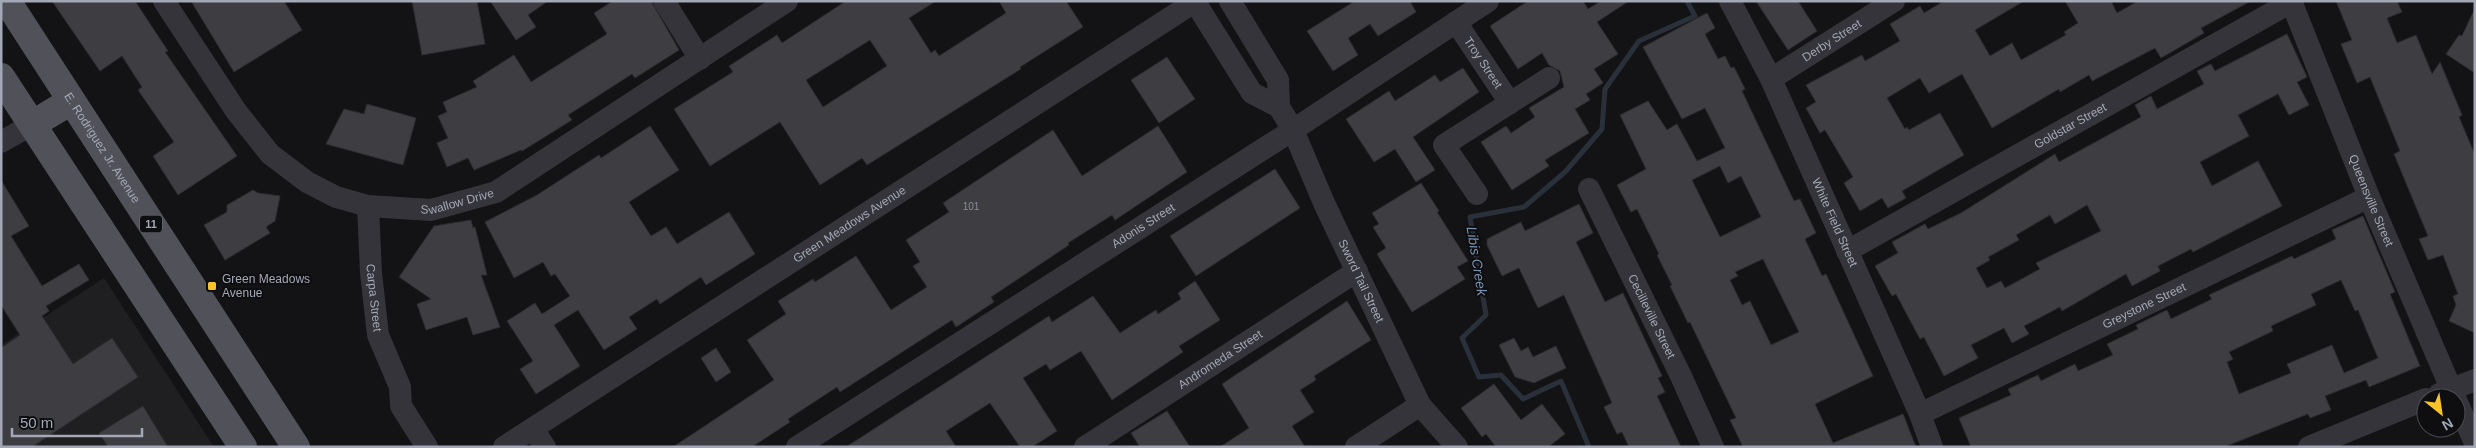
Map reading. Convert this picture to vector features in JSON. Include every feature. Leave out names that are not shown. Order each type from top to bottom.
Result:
[{"type":"main road","name":"E. Rodriguez Jr. Avenue","points":[[7,1],[296,447]]},
{"type":"main road","points":[[1,77],[243,447]]},
{"type":"main road","points":[[33,124],[71,101]]},
{"type":"street","name":"Swallow Drive","points":[[164,1],[236,111],[270,154],[307,182],[336,196],[368,206],[431,210],[496,192],[788,1]]},
{"type":"street","points":[[664,1],[700,59]]},
{"type":"street","name":"Sword Tail Street","points":[[1230,1],[1278,80],[1279,107],[1293,130],[1420,405],[1457,447]]},
{"type":"street","name":"Adonis Street","points":[[797,447],[1293,130],[1488,1]]},
{"type":"street","name":"White Field Street","points":[[1730,1],[1771,79],[1920,414],[1932,447]]},
{"type":"street","name":"Derby Street","points":[[1771,79],[1894,1]]},
{"type":"street","points":[[1196,2],[1252,93],[1279,107]]},
{"type":"street","name":"Green Meadows Avenue","points":[[504,447],[539,438],[1196,2]]},
{"type":"street","name":"Queensville Street","points":[[2292,2],[2369,197],[2451,388]]},
{"type":"street","name":"Goldstar Street","points":[[1847,251],[2292,2]]},
{"type":"street","name":"Troy Street","points":[[1456,22],[1510,103]]},
{"type":"street","points":[[1229,55],[1253,40]]},
{"type":"street","points":[[1477,194],[1444,145],[1549,78]]},
{"type":"street","points":[[1,142],[33,124]]},
{"type":"street","name":"Cecilleville Street","points":[[1589,189],[1680,374],[1713,447]]},
{"type":"street","name":"Greystone Street","points":[[1920,414],[2369,197]]},
{"type":"street","name":"Carpa Street","points":[[368,206],[371,274],[378,335],[400,387],[401,406],[427,447]]},
{"type":"street","name":"Andromeda Street","points":[[1085,447],[1357,271]]},
{"type":"street","points":[[2464,388],[2475,380]]},
{"type":"street","name":"Carpa Street","points":[[400,387],[413,399],[442,447]]},
{"type":"street","points":[[2309,447],[2416,404]]},
{"type":"street","points":[[1356,447],[1420,405]]},
{"type":"street","name":"Queensville Street","points":[[2466,423],[2475,443]]},
{"type":"shaded area","points":[[104,278],[214,447],[1,447],[1,345]]},
{"type":"building","points":[[52,1],[135,1],[168,51],[165,52],[237,156],[178,195],[153,156],[174,142],[138,90],[142,87],[122,56],[100,71]]},
{"type":"building","points":[[191,1],[284,1],[302,30],[234,72]]},
{"type":"building","points":[[412,1],[477,1],[485,44],[422,55]]},
{"type":"building","points":[[490,1],[548,1],[528,15],[536,27],[516,40]]},
{"type":"building","points":[[613,1],[651,1],[679,50],[635,78],[632,74],[568,115],[572,120],[522,151],[474,170],[468,158],[447,167],[437,143],[448,138],[438,116],[447,112],[443,102],[477,87],[473,81],[514,55],[531,82],[607,34],[594,13]]},
{"type":"building","points":[[846,1],[936,1],[909,18],[931,53],[935,50],[939,56],[1006,13],[999,1],[1066,1],[1083,27],[1020,67],[1021,69],[867,165],[862,158],[820,185],[780,122],[710,166],[674,109],[733,72],[729,66],[777,35],[782,43]],"holes":[[[870,40],[887,66],[823,107],[806,80]]]},
{"type":"building","points":[[1355,1],[1410,1],[1416,12],[1378,36],[1370,24],[1348,38],[1358,55],[1333,71],[1307,31]]},
{"type":"building","points":[[1528,1],[1583,1],[1588,9],[1601,1],[1629,1],[1597,22],[1618,54],[1594,69],[1603,83],[1586,94],[1590,100],[1575,109],[1589,133],[1545,160],[1549,166],[1512,190],[1481,142],[1506,126],[1511,133],[1535,117],[1529,108],[1564,87],[1560,71],[1549,65],[1542,53],[1518,69],[1490,26]]},
{"type":"building","points":[[1756,1],[1798,1],[1817,31],[1788,50]]},
{"type":"building","points":[[1944,1],[2024,1],[1975,30],[1990,56],[2012,43],[2021,60],[2066,35],[2064,32],[2078,23],[2065,1],[2111,1],[2117,13],[2138,1],[2251,1],[2201,28],[2204,33],[2161,58],[2155,48],[2092,81],[2089,75],[2060,92],[2059,89],[1992,128],[1962,74],[1929,93],[1920,78],[1887,98],[1905,129],[1907,127],[1909,130],[1940,113],[1964,155],[1902,191],[1906,198],[1888,208],[1882,198],[1860,211],[1844,183],[1853,177],[1825,130],[1820,133],[1806,108],[1816,102],[1806,85],[1862,55],[1865,61],[1900,41],[1890,24],[1920,6],[1924,13]]},
{"type":"building","points":[[2336,1],[2397,1],[2402,12],[2387,18],[2397,43],[2416,35],[2432,74],[2440,62],[2462,115],[2459,117],[2475,155],[2475,333],[2449,321],[2456,305],[2453,296],[2458,294],[2443,255],[2428,260],[2419,239],[2428,236],[2394,154],[2400,151],[2370,77],[2357,83],[2341,44],[2352,40]]},
{"type":"building","points":[[2475,8],[2475,73],[2446,54],[2459,35],[2462,36]]},
{"type":"building","points":[[1707,13],[1715,28],[1705,34],[1718,59],[1725,56],[1731,68],[1734,67],[1745,89],[1742,91],[1794,201],[1800,199],[1816,233],[1805,239],[1822,276],[1826,274],[1873,376],[1815,404],[1833,443],[1903,414],[1916,447],[1743,447],[1730,420],[1736,418],[1690,322],[1688,323],[1670,286],[1672,285],[1657,255],[1659,254],[1637,209],[1631,212],[1617,185],[1646,169],[1620,115],[1648,101],[1667,130],[1677,124],[1697,161],[1725,148],[1705,108],[1682,119],[1643,47]],"holes":[[[1720,166],[1728,183],[1741,176],[1761,217],[1720,237],[1692,180]],[[1763,259],[1799,332],[1771,345],[1750,301],[1742,305],[1730,280],[1738,276],[1735,272]]]},
{"type":"building","points":[[2287,34],[2307,77],[2297,82],[2309,105],[2289,115],[2278,94],[2238,115],[2249,136],[2200,162],[2212,186],[2258,161],[2282,206],[2193,252],[2191,249],[2158,266],[2160,271],[2132,286],[2126,274],[2062,311],[2060,307],[2024,326],[2029,334],[2012,343],[2004,328],[1971,345],[1978,358],[1944,376],[1924,337],[1920,339],[1896,294],[1892,296],[1875,266],[1898,253],[1892,242],[1925,224],[1928,229],[1961,213],[2055,154],[2059,162],[2141,117],[2135,105],[2151,96],[2157,109],[2204,84],[2197,71],[2211,64],[2215,71]],"holes":[[[2087,205],[2101,231],[2036,263],[2040,269],[2005,288],[2001,281],[1987,288],[1976,268],[1990,260],[1988,257],[2019,240],[2016,235],[2050,215],[2055,224]]]},
{"type":"building","points":[[1167,57],[1195,99],[1159,123],[1131,80]]},
{"type":"building","points":[[1463,68],[1479,92],[1413,137],[1435,170],[1416,182],[1395,149],[1374,162],[1346,119],[1389,91],[1395,101],[1435,75],[1440,82]]},
{"type":"building","points":[[367,104],[416,118],[403,165],[326,144],[344,109],[364,114]]},
{"type":"building","points":[[650,126],[679,170],[629,202],[651,236],[666,227],[677,244],[729,212],[755,254],[706,285],[701,277],[660,304],[657,299],[629,317],[637,329],[604,350],[578,310],[554,325],[580,366],[536,394],[520,369],[533,361],[507,321],[535,303],[542,314],[570,296],[555,274],[551,276],[543,262],[514,278],[485,222],[537,195],[599,155],[601,158]]},
{"type":"building","points":[[1158,126],[1187,172],[1115,220],[1112,215],[1068,243],[1069,245],[991,297],[994,302],[956,327],[952,320],[840,392],[837,387],[788,419],[790,422],[752,447],[673,447],[774,380],[747,340],[786,314],[778,301],[813,279],[815,282],[856,256],[891,310],[927,287],[913,266],[920,262],[906,240],[949,212],[943,203],[1053,130],[1082,176]]},
{"type":"building","points":[[1275,169],[1300,208],[1196,276],[1170,236]]},
{"type":"building","points":[[1,180],[29,226],[11,236],[42,286],[79,264],[89,280],[46,306],[49,311],[42,316],[73,364],[112,338],[138,377],[32,447],[1,447],[1,348],[20,335],[1,305]]},
{"type":"building","points":[[1421,183],[1468,261],[1457,267],[1465,279],[1412,312],[1377,254],[1386,248],[1373,227],[1379,224],[1372,213]]},
{"type":"building","points":[[253,190],[258,193],[280,196],[275,221],[266,227],[270,233],[225,260],[204,225],[227,212],[227,205]]},
{"type":"building","points":[[1579,204],[1593,233],[1576,242],[1605,302],[1623,293],[1662,376],[1658,378],[1665,392],[1657,396],[1681,447],[1629,447],[1622,432],[1617,434],[1604,407],[1612,403],[1564,295],[1538,308],[1519,268],[1502,276],[1487,245],[1487,239],[1521,222],[1525,231]]},
{"type":"building","points":[[2363,216],[2395,292],[2390,294],[2420,366],[2369,387],[2366,380],[2325,396],[2331,410],[2310,418],[2308,414],[2224,447],[1971,447],[1959,418],[2011,395],[2008,389],[2038,375],[2041,381],[2075,364],[2078,371],[2113,355],[2107,344],[2138,329],[2136,325],[2167,310],[2171,319],[2212,299],[2209,295],[2292,256],[2294,259],[2336,239],[2332,230]],"holes":[[[2341,280],[2355,311],[2358,310],[2378,358],[2344,373],[2332,345],[2287,364],[2291,373],[2239,394],[2227,362],[2233,359],[2229,352],[2273,331],[2271,326],[2316,305],[2311,294]]]},
{"type":"building","points":[[471,220],[473,228],[475,227],[487,275],[481,275],[500,327],[473,335],[467,317],[426,330],[417,304],[431,299],[399,277],[434,226]]},
{"type":"building","points":[[1195,281],[1220,320],[1179,346],[1183,352],[1112,400],[1081,351],[1050,370],[1046,364],[1023,378],[1057,431],[1032,447],[1020,447],[990,403],[946,431],[956,447],[846,447],[1049,316],[1052,322],[1093,296],[1120,333],[1156,310],[1158,314],[1181,299],[1178,293]]},
{"type":"building","points":[[1347,301],[1371,340],[1314,376],[1316,380],[1300,390],[1314,412],[1292,426],[1305,447],[1220,447],[1249,428],[1222,384]]},
{"type":"building","points":[[1514,338],[1521,351],[1528,347],[1533,357],[1556,346],[1566,368],[1534,383],[1515,377],[1499,345]]},
{"type":"building","points":[[716,348],[731,372],[716,382],[701,358]]},
{"type":"building","points":[[1494,384],[1521,420],[1542,404],[1565,434],[1548,447],[1496,447],[1486,434],[1482,437],[1461,408]]},
{"type":"building","points":[[143,406],[168,447],[108,447],[99,433]]},
{"type":"building","points":[[1167,411],[1190,447],[1140,447],[1131,433]]},
{"type":"waterway","name":"Libis Creek","points":[[1589,447],[1561,381],[1523,399],[1501,375],[1479,377],[1462,338],[1486,315],[1470,217],[1524,207],[1565,172],[1602,129],[1605,89],[1639,41],[1695,16],[1687,1]]},
{"type":"place","name":"Green Meadows Avenue","points":[[212,286]]}]
